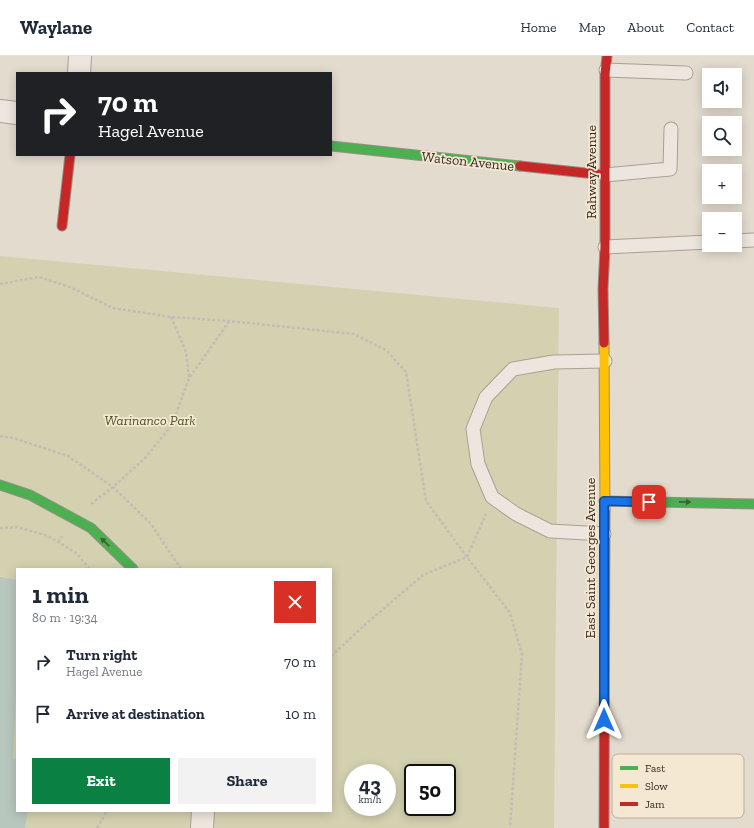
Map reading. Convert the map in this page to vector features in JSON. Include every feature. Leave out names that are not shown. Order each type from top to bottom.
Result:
[{"type":"main road","name":"Rahway Avenue","points":[[603,289],[605,247],[607,56]]},
{"type":"main road","name":"Watson Avenue","points":[[332,146],[605,175]]},
{"type":"main road","points":[[62,226],[70,156]]},
{"type":"main road","name":"East Saint Georges Avenue","points":[[603,289],[605,361],[604,828]]},
{"type":"main road","points":[[0,486],[30,495],[91,528],[131,568]]},
{"type":"main road","points":[[604,501],[754,504]]},
{"type":"street","points":[[79,72],[80,56]]},
{"type":"street","points":[[0,111],[16,113]]},
{"type":"street","points":[[202,828],[203,812]]},
{"type":"lane","points":[[606,70],[686,73]]},
{"type":"lane","points":[[605,175],[670,169],[671,129]]},
{"type":"lane","points":[[742,241],[754,240]]},
{"type":"lane","points":[[605,247],[702,242]]},
{"type":"lane","points":[[604,534],[550,531],[516,514],[492,497],[478,464],[473,429],[486,397],[513,369],[554,362],[605,361]]},
{"type":"path","points":[[0,284],[39,277],[70,287],[113,308],[171,317],[229,321],[354,334],[386,350],[406,372],[426,501],[510,613],[522,654],[510,828]]},
{"type":"path","points":[[171,317],[186,352],[189,378]]},
{"type":"path","points":[[58,542],[74,519],[145,458],[172,425],[189,378],[229,321]]},
{"type":"path","points":[[0,436],[13,438],[68,456],[113,487],[151,524],[180,568]]},
{"type":"path","points":[[332,655],[423,574],[467,557],[485,518],[492,497]]},
{"type":"path","points":[[0,528],[18,527],[48,536],[76,553],[89,568]]},
{"type":"path","points":[[97,828],[106,812]]},
{"type":"green space","name":"Warinanco Park","points":[[0,256],[559,308],[554,828],[0,828]]},
{"type":"shaded area","points":[[0,577],[16,580],[16,693],[13,759],[16,760],[16,812],[28,812],[25,828],[0,828]]},
{"type":"traffic: fast","points":[[332,146],[520,166]]},
{"type":"traffic: fast","points":[[0,485],[30,495],[91,528],[132,568]]},
{"type":"traffic: fast","points":[[604,501],[754,504]]},
{"type":"traffic: slow","points":[[604,343],[605,511]]},
{"type":"traffic: jam","points":[[604,343],[603,289],[605,247],[605,74],[607,56]]},
{"type":"traffic: jam","points":[[62,226],[70,156]]},
{"type":"traffic: jam","points":[[520,166],[605,175]]},
{"type":"traffic: jam","points":[[604,828],[605,511]]},
{"type":"route","points":[[604,720],[604,501],[649,502]]}]
